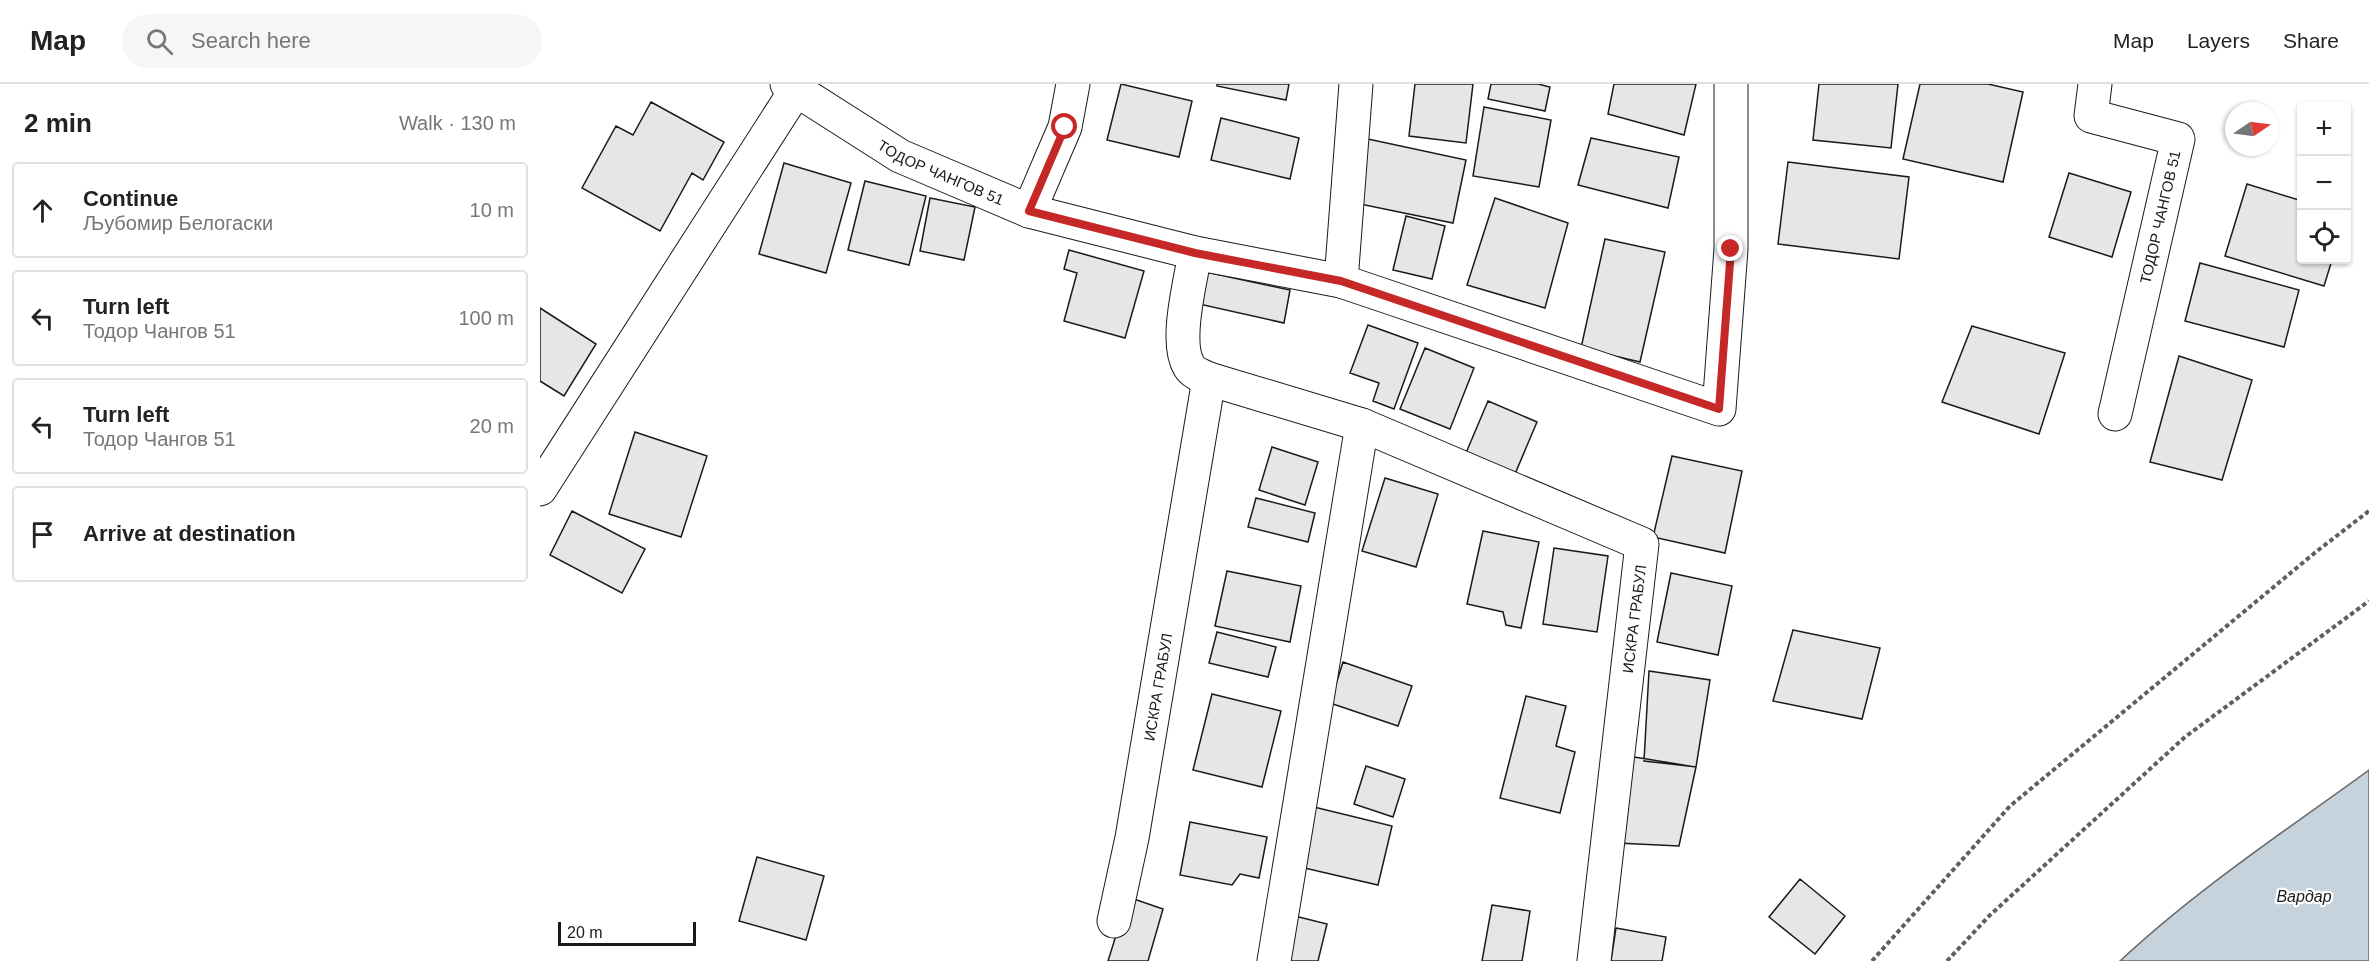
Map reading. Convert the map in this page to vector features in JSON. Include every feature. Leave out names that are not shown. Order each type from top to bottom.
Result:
[{"type":"street","points":[[1029,211],[1065,127],[1073,84]]},
{"type":"street","points":[[1341,281],[1356,84]]},
{"type":"street","name":"ТОДОР ЧАНГОВ 51","points":[[540,489],[791,87],[900,156],[1029,211],[1195,253],[1341,281],[1719,409],[1731,249],[1731,84]]},
{"type":"street","name":"ТОДОР ЧАНГОВ 51","points":[[2095,84],[2091,116],[2178,139],[2115,414]]},
{"type":"street","name":"ИСКРА ГРАБУЛ","points":[[1195,253],[1183,334],[1188,365],[1194,372],[1209,379],[1362,425],[1642,544],[1594,961]]},
{"type":"street","name":"ИСКРА ГРАБУЛ","points":[[1114,921],[1132,838],[1209,379]]},
{"type":"street","points":[[1274,961],[1362,425]]},
{"type":"path","points":[[1872,961],[2010,806],[2308,559],[2369,512]]},
{"type":"path","points":[[1947,961],[1989,916],[2186,737],[2369,601]]},
{"type":"water","name":"Вардар","points":[[2369,770],[2369,961],[2120,961],[2210,885]]},
{"type":"building","points":[[1121,84],[1192,101],[1179,157],[1107,140]]},
{"type":"building","points":[[1217,84],[1289,84],[1286,100],[1217,86]]},
{"type":"building","points":[[1415,84],[1473,84],[1466,143],[1409,136]]},
{"type":"building","points":[[1491,84],[1538,84],[1550,87],[1545,111],[1488,99]]},
{"type":"building","points":[[1614,84],[1696,84],[1684,135],[1608,114]]},
{"type":"building","points":[[1819,84],[1898,84],[1891,148],[1813,140]]},
{"type":"building","points":[[1920,84],[1988,84],[2023,92],[2003,182],[1903,159]]},
{"type":"building","points":[[651,102],[724,142],[703,180],[692,173],[660,231],[582,188],[616,126],[633,135]]},
{"type":"building","points":[[1484,107],[1551,120],[1539,187],[1473,176]]},
{"type":"building","points":[[1221,118],[1299,138],[1290,179],[1211,160]]},
{"type":"building","points":[[1591,138],[1679,157],[1668,208],[1578,185]]},
{"type":"building","points":[[1368,139],[1466,160],[1453,223],[1355,203]]},
{"type":"building","points":[[1788,162],[1909,177],[1899,259],[1778,244]]},
{"type":"building","points":[[784,163],[851,183],[826,273],[759,254]]},
{"type":"building","points":[[2069,173],[2131,192],[2112,257],[2049,237]]},
{"type":"building","points":[[865,181],[926,196],[909,265],[848,250]]},
{"type":"building","points":[[2247,184],[2297,199],[2297,264],[2331,264],[2324,286],[2225,256]]},
{"type":"building","points":[[930,198],[975,207],[964,260],[920,251]]},
{"type":"building","points":[[1495,198],[1568,223],[1545,308],[1467,285]]},
{"type":"building","points":[[1406,216],[1445,226],[1432,279],[1393,270]]},
{"type":"building","points":[[1605,239],[1665,252],[1640,362],[1581,348]]},
{"type":"building","points":[[1069,250],[1144,271],[1125,338],[1064,321],[1077,273],[1064,269]]},
{"type":"building","points":[[2200,263],[2299,290],[2284,347],[2185,321]]},
{"type":"building","points":[[1206,272],[1290,290],[1284,323],[1199,304]]},
{"type":"building","points":[[540,308],[596,344],[564,396],[540,381]]},
{"type":"building","points":[[1368,325],[1418,343],[1394,409],[1373,401],[1379,383],[1350,373]]},
{"type":"building","points":[[1972,326],[2065,353],[2039,434],[1942,402]]},
{"type":"building","points":[[1425,348],[1474,368],[1450,429],[1400,409]]},
{"type":"building","points":[[2179,356],[2252,380],[2222,480],[2150,462]]},
{"type":"building","points":[[1488,401],[1537,422],[1512,481],[1463,460]]},
{"type":"building","points":[[635,432],[707,456],[681,537],[609,514]]},
{"type":"building","points":[[1272,447],[1318,462],[1305,505],[1259,490]]},
{"type":"building","points":[[1672,456],[1742,471],[1725,553],[1653,537]]},
{"type":"building","points":[[1385,478],[1438,494],[1416,567],[1362,551]]},
{"type":"building","points":[[1256,498],[1315,513],[1308,542],[1248,527]]},
{"type":"building","points":[[572,511],[645,549],[622,593],[550,555]]},
{"type":"building","points":[[1483,531],[1539,542],[1521,628],[1506,625],[1503,612],[1467,604]]},
{"type":"building","points":[[1554,548],[1608,556],[1597,632],[1543,624]]},
{"type":"building","points":[[1227,571],[1301,586],[1290,642],[1215,626]]},
{"type":"building","points":[[1671,573],[1732,586],[1718,655],[1657,642]]},
{"type":"building","points":[[1793,630],[1880,648],[1862,719],[1773,701]]},
{"type":"building","points":[[1217,632],[1276,647],[1268,677],[1209,663]]},
{"type":"building","points":[[1343,662],[1412,686],[1398,726],[1330,703]]},
{"type":"building","points":[[1649,671],[1710,680],[1696,767],[1644,761]]},
{"type":"building","points":[[1212,694],[1281,711],[1262,787],[1193,770]]},
{"type":"building","points":[[1526,696],[1566,706],[1556,746],[1575,752],[1560,813],[1500,798]]},
{"type":"building","points":[[1628,756],[1696,767],[1679,846],[1617,843]]},
{"type":"building","points":[[1366,766],[1405,779],[1393,817],[1354,804]]},
{"type":"building","points":[[1314,807],[1392,826],[1378,885],[1300,867]]},
{"type":"building","points":[[1190,822],[1267,837],[1259,878],[1240,874],[1232,885],[1180,875]]},
{"type":"building","points":[[757,857],[824,876],[806,940],[739,921]]},
{"type":"building","points":[[1800,879],[1845,916],[1815,954],[1769,917]]},
{"type":"building","points":[[1128,897],[1163,909],[1148,961],[1108,961]]},
{"type":"building","points":[[1492,905],[1530,911],[1522,961],[1482,961]]},
{"type":"building","points":[[1291,915],[1327,924],[1318,961],[1280,961]]},
{"type":"building","points":[[1616,928],[1666,937],[1662,961],[1611,961]]},
{"type":"route","points":[[1065,127],[1029,211],[1195,253],[1341,281],[1719,409],[1731,249]]}]
